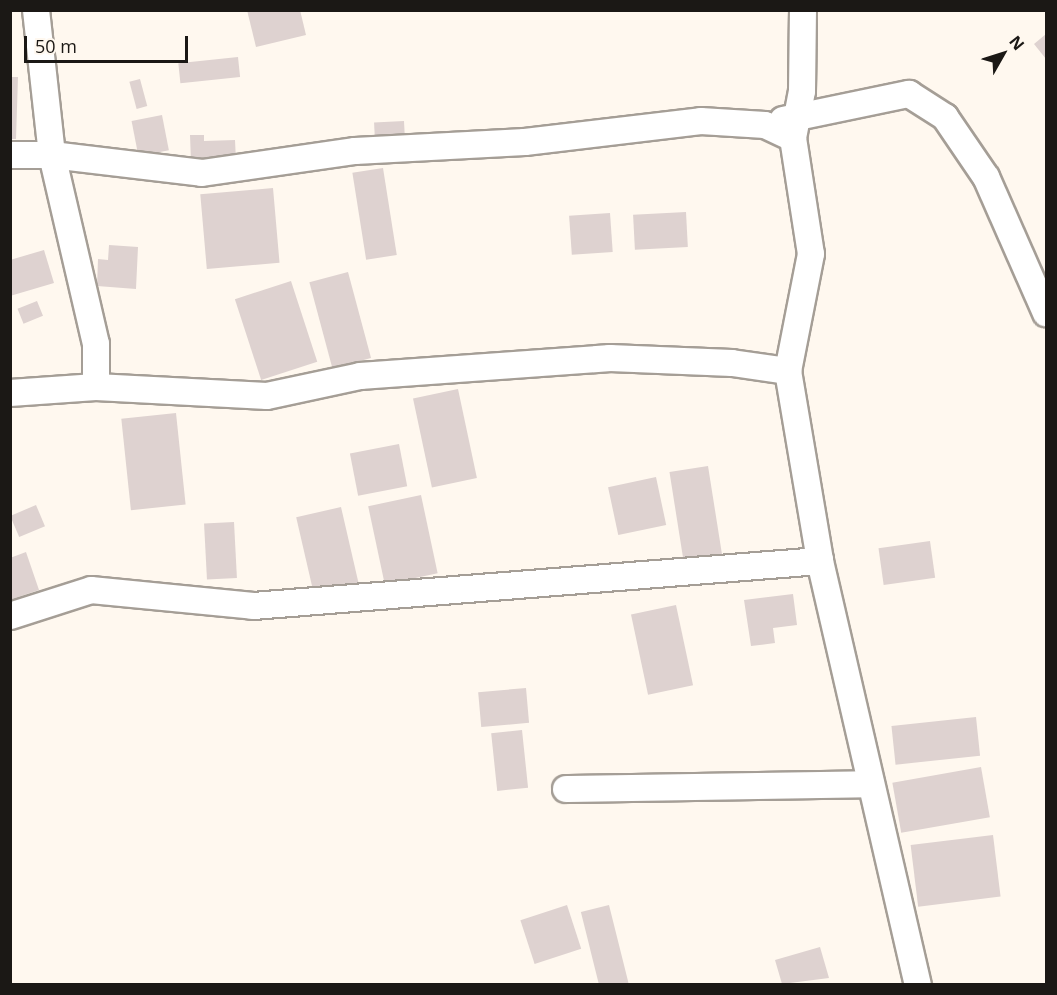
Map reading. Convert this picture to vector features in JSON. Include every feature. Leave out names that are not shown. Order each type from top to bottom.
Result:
[{"type":"street","points":[[36,10],[52,155],[96,344],[96,387]]},
{"type":"street","points":[[803,10],[795,127],[810,254],[788,371],[820,561],[914,984]]},
{"type":"street","points":[[10,155],[52,155],[202,172],[355,151],[525,142],[701,121],[795,127],[909,94],[945,117],[986,177],[1047,313]]},
{"type":"street","points":[[10,393],[96,387],[267,396],[360,376],[610,358],[732,363],[788,371]]},
{"type":"street","points":[[10,616],[91,590],[253,606],[820,561]]},
{"type":"street","points":[[566,789],[871,784]]},
{"type":"building","points":[[247,10],[300,10],[306,35],[256,47]]},
{"type":"building","points":[[1046,34],[1046,59],[1034,44]]},
{"type":"building","points":[[238,57],[240,77],[180,83],[178,63]]},
{"type":"building","points":[[10,77],[18,77],[16,139],[10,139]]},
{"type":"building","points":[[140,79],[147,106],[137,109],[129,82]]},
{"type":"building","points":[[162,115],[169,150],[138,156],[132,121]]},
{"type":"building","points":[[404,121],[405,143],[375,145],[374,123]]},
{"type":"building","points":[[190,135],[204,135],[204,141],[235,140],[236,161],[191,162]]},
{"type":"building","points":[[383,168],[397,255],[366,260],[352,173]]},
{"type":"building","points":[[273,188],[280,263],[207,269],[200,194]]},
{"type":"building","points":[[686,212],[688,247],[635,250],[633,215]]},
{"type":"building","points":[[610,213],[613,252],[572,255],[569,216]]},
{"type":"building","points":[[109,245],[138,247],[136,289],[97,286],[98,259],[108,260]]},
{"type":"building","points":[[44,250],[54,283],[10,296],[10,260]]},
{"type":"building","points":[[348,272],[371,358],[332,368],[309,282]]},
{"type":"building","points":[[291,281],[317,362],[261,380],[235,299]]},
{"type":"building","points":[[37,301],[43,316],[24,324],[18,309]]},
{"type":"building","points":[[458,389],[477,478],[432,488],[413,399]]},
{"type":"building","points":[[176,413],[186,504],[131,510],[121,419]]},
{"type":"building","points":[[399,444],[407,486],[358,496],[350,454]]},
{"type":"building","points":[[708,466],[723,558],[684,564],[669,472]]},
{"type":"building","points":[[656,477],[666,525],[618,535],[608,487]]},
{"type":"building","points":[[421,495],[438,573],[385,584],[368,506]]},
{"type":"building","points":[[36,505],[45,526],[19,537],[10,516]]},
{"type":"building","points":[[341,507],[359,585],[314,595],[296,517]]},
{"type":"building","points":[[234,522],[237,578],[207,579],[204,524]]},
{"type":"building","points":[[930,541],[935,578],[884,585],[879,548]]},
{"type":"building","points":[[26,552],[39,590],[12,599],[10,558]]},
{"type":"building","points":[[793,594],[797,625],[773,628],[775,643],[751,646],[744,600]]},
{"type":"building","points":[[676,605],[693,685],[648,695],[631,615]]},
{"type":"building","points":[[526,688],[529,723],[481,727],[478,692]]},
{"type":"building","points":[[976,717],[980,756],[896,765],[891,726]]},
{"type":"building","points":[[522,730],[528,788],[497,791],[491,733]]},
{"type":"building","points":[[981,767],[990,817],[901,833],[892,783]]},
{"type":"building","points":[[993,835],[1001,897],[918,907],[911,845]]},
{"type":"building","points":[[567,905],[581,949],[535,964],[520,920]]},
{"type":"building","points":[[609,905],[629,984],[599,984],[581,912]]},
{"type":"building","points":[[820,947],[829,978],[782,984],[775,960]]}]
